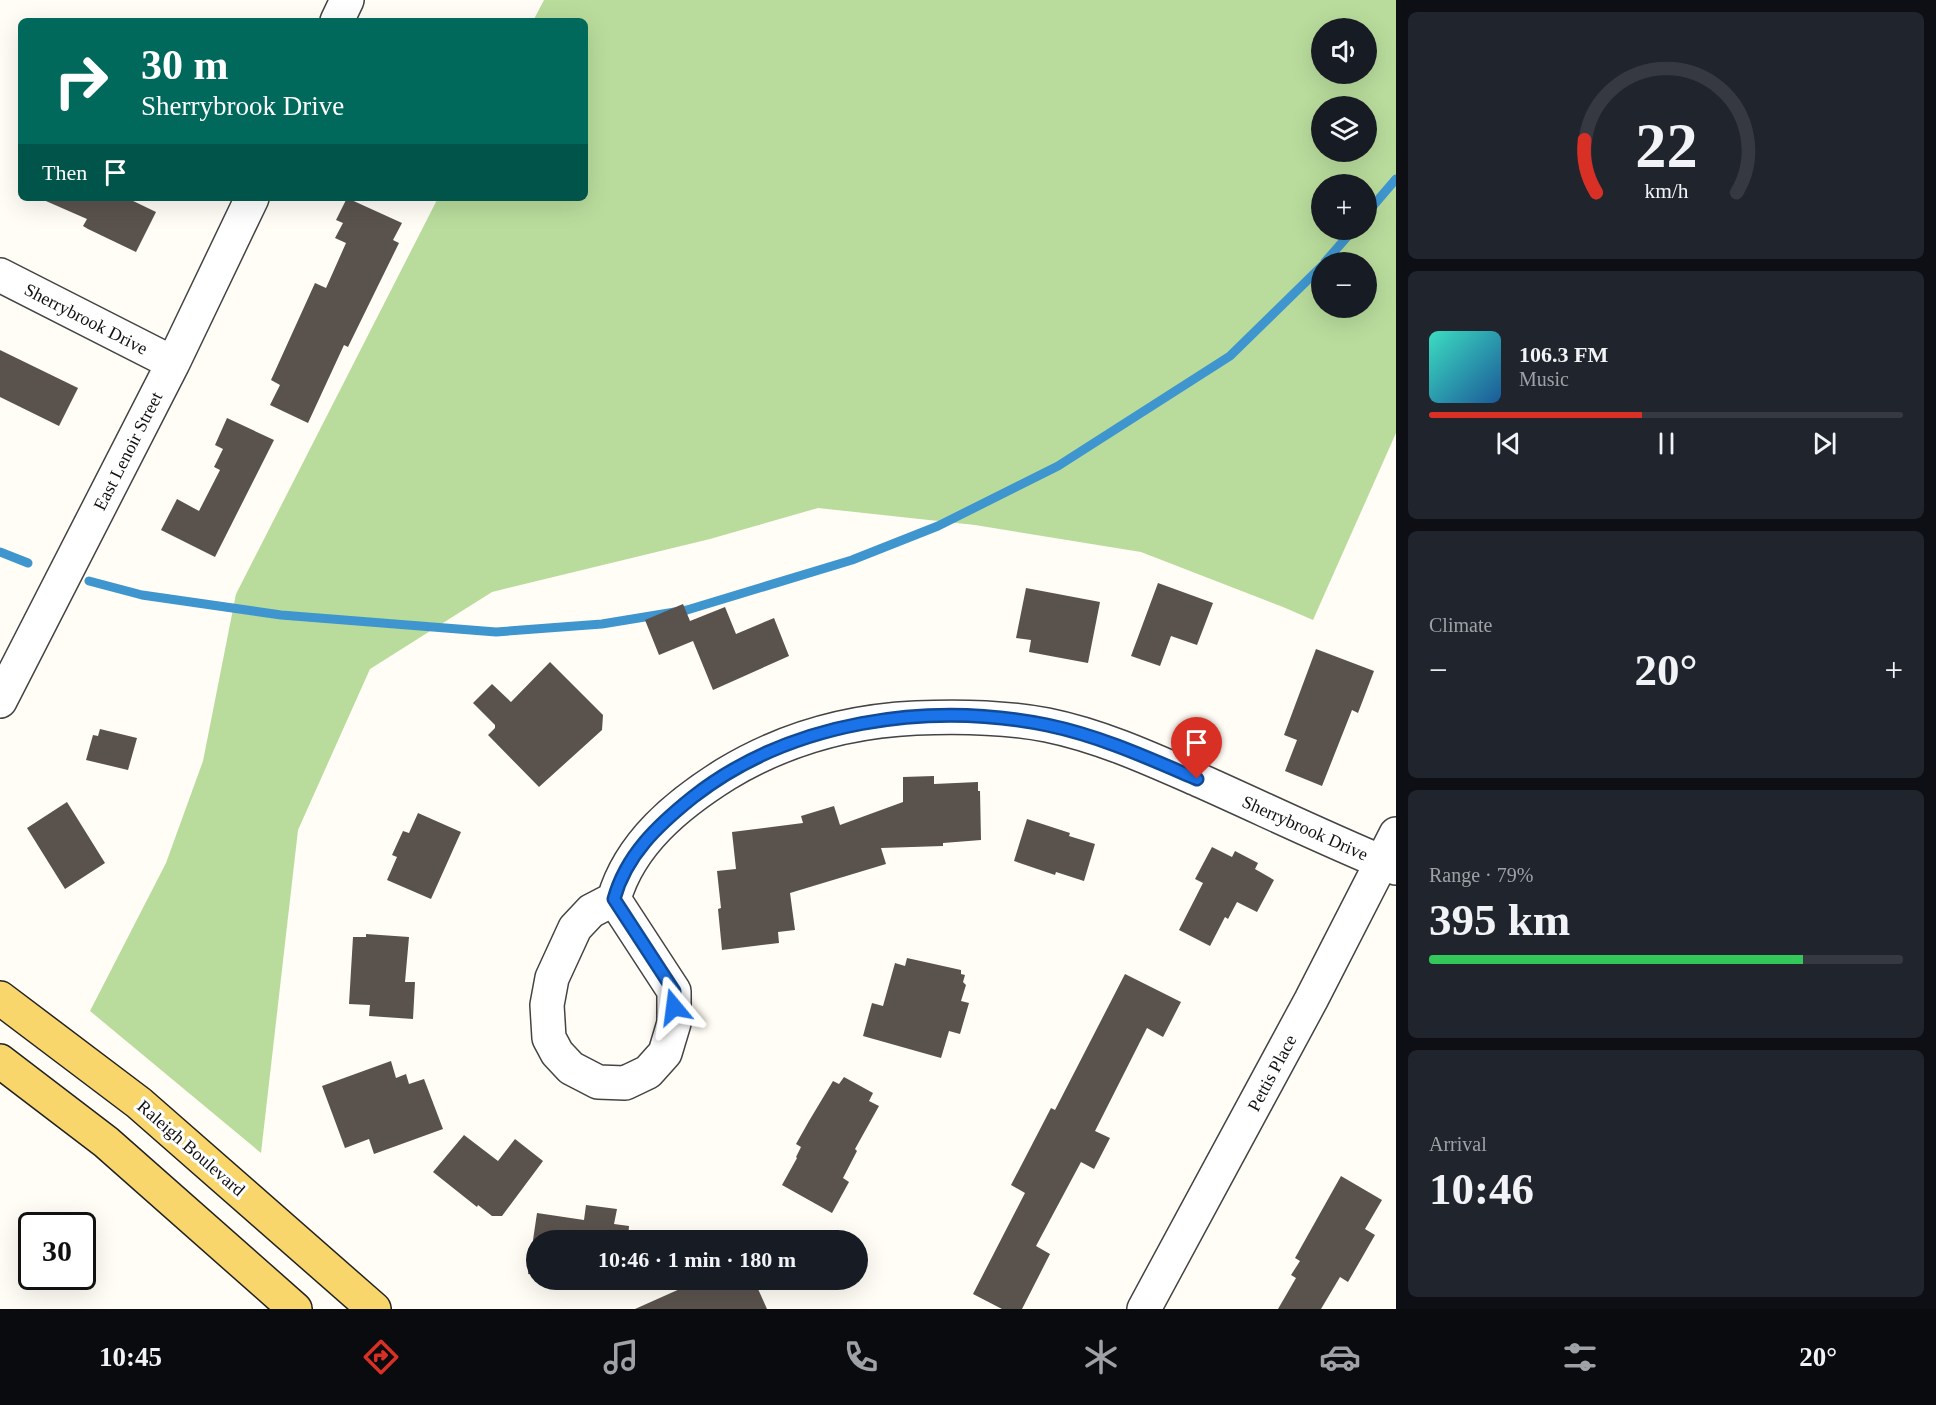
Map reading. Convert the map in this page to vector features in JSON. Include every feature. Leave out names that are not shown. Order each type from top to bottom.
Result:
[{"type":"main road","name":"Raleigh Boulevard","points":[[0,998],[139,1102],[374,1309]]},
{"type":"main road","points":[[0,1061],[106,1142],[295,1309]]},
{"type":"street","points":[[338,18],[347,0]]},
{"type":"street","name":"East Lenoir Street","points":[[0,701],[173,363],[251,201]]},
{"type":"street","name":"Sherrybrook Drive","points":[[0,274],[173,363]]},
{"type":"street","name":"Sherrybrook Drive","points":[[614,899],[619,879],[636,851],[667,817],[706,787],[753,758],[794,741],[852,725],[896,719],[1002,718],[1048,725],[1135,752],[1391,855]]},
{"type":"street","name":"Pettis Place","points":[[1144,1309],[1391,855]]},
{"type":"street","points":[[614,899],[674,991],[675,1023],[665,1053],[648,1072],[626,1083],[598,1082],[572,1068],[557,1053],[549,1038],[547,1005],[552,978],[575,928],[591,911],[614,899]]},
{"type":"green space","points":[[544,0],[1396,0],[1396,433],[1313,620],[1141,552],[975,525],[818,508],[710,539],[492,592],[370,669],[298,830],[261,1153],[90,1011],[166,863],[203,761],[236,594],[436,201],[588,201],[588,18],[535,18]]},
{"type":"building","points":[[46,201],[133,201],[156,212],[136,252],[83,226],[87,219]]},
{"type":"building","points":[[346,201],[354,201],[402,223],[393,240],[399,243],[348,347],[344,345],[308,423],[270,405],[280,385],[271,380],[315,283],[326,288],[346,243],[335,238],[343,223],[336,220]]},
{"type":"building","points":[[0,350],[78,388],[59,426],[0,397]]},
{"type":"building","points":[[227,418],[274,440],[215,557],[161,530],[177,499],[199,511],[220,470],[214,467],[223,449],[215,445]]},
{"type":"building","points":[[1158,583],[1213,603],[1197,645],[1171,636],[1160,666],[1131,656]]},
{"type":"building","points":[[1026,588],[1100,602],[1088,663],[1029,652],[1031,640],[1016,638]]},
{"type":"building","points":[[683,604],[690,621],[725,607],[736,634],[774,618],[789,656],[713,690],[693,641],[659,655],[645,620]]},
{"type":"building","points":[[1316,649],[1374,671],[1358,713],[1352,710],[1322,786],[1285,771],[1297,740],[1284,735]]},
{"type":"building","points":[[550,662],[603,715],[602,730],[539,787],[488,735],[495,725],[473,703],[492,684],[511,702]]},
{"type":"building","points":[[100,729],[137,738],[128,770],[86,760],[93,735],[98,736]]},
{"type":"building","points":[[934,776],[934,784],[978,782],[981,840],[943,843],[943,846],[881,848],[886,864],[790,893],[795,930],[778,932],[779,943],[722,950],[717,871],[736,869],[732,832],[803,823],[801,816],[834,806],[840,825],[903,802],[903,777]]},
{"type":"building","points":[[67,802],[105,863],[65,889],[27,828]]},
{"type":"building","points":[[418,813],[461,832],[431,899],[387,880],[397,857],[392,855],[403,831],[409,833]]},
{"type":"building","points":[[1027,819],[1095,844],[1084,881],[1056,872],[1055,875],[1014,861]]},
{"type":"building","points":[[1212,847],[1232,857],[1235,851],[1258,863],[1255,869],[1274,880],[1257,912],[1237,902],[1228,919],[1225,917],[1210,946],[1179,930],[1203,883],[1195,879]]},
{"type":"building","points":[[366,934],[409,937],[405,982],[415,982],[413,1019],[369,1016],[370,1005],[349,1004],[353,937],[366,937]]},
{"type":"building","points":[[907,958],[961,970],[961,974],[965,975],[963,982],[966,985],[961,1001],[969,1003],[960,1034],[949,1031],[941,1058],[863,1036],[872,1003],[883,1006],[895,963],[905,966]]},
{"type":"building","points":[[1125,974],[1181,1002],[1163,1037],[1147,1028],[1095,1131],[1110,1138],[1094,1169],[1081,1162],[1036,1246],[1050,1254],[1022,1309],[1002,1309],[973,1294],[1025,1193],[1011,1185],[1051,1108],[1055,1110]]},
{"type":"building","points":[[391,1061],[396,1078],[406,1074],[409,1084],[424,1079],[443,1129],[374,1154],[369,1139],[345,1148],[322,1086]]},
{"type":"building","points":[[844,1077],[873,1093],[869,1101],[879,1106],[855,1149],[857,1151],[843,1178],[849,1182],[832,1213],[782,1185],[797,1158],[801,1147],[796,1144],[809,1121],[833,1081],[839,1084]]},
{"type":"building","points":[[464,1135],[498,1161],[515,1139],[543,1161],[502,1216],[492,1216],[478,1205],[477,1207],[433,1172]]},
{"type":"building","points":[[1341,1176],[1382,1200],[1365,1229],[1375,1235],[1348,1282],[1340,1277],[1321,1309],[1278,1309],[1296,1278],[1291,1275],[1300,1261],[1295,1258]]},
{"type":"building","points":[[586,1205],[617,1209],[614,1224],[629,1226],[629,1230],[534,1230],[537,1213],[584,1220]]},
{"type":"building","points":[[678,1290],[758,1290],[767,1309],[635,1309]]},
{"type":"waterway","points":[[1377,201],[1396,179]]},
{"type":"waterway","points":[[1334,252],[1344,240]]},
{"type":"waterway","points":[[89,581],[142,595],[281,615],[496,632],[602,624],[687,610],[852,560],[938,526],[1058,466],[1230,356],[1311,277]]},
{"type":"waterway","points":[[0,552],[28,563]]},
{"type":"route","points":[[674,1007],[674,991],[614,899],[619,879],[636,851],[667,817],[706,787],[753,758],[794,741],[852,725],[930,717],[1002,718],[1048,725],[1094,738],[1135,752],[1197,779]]}]
